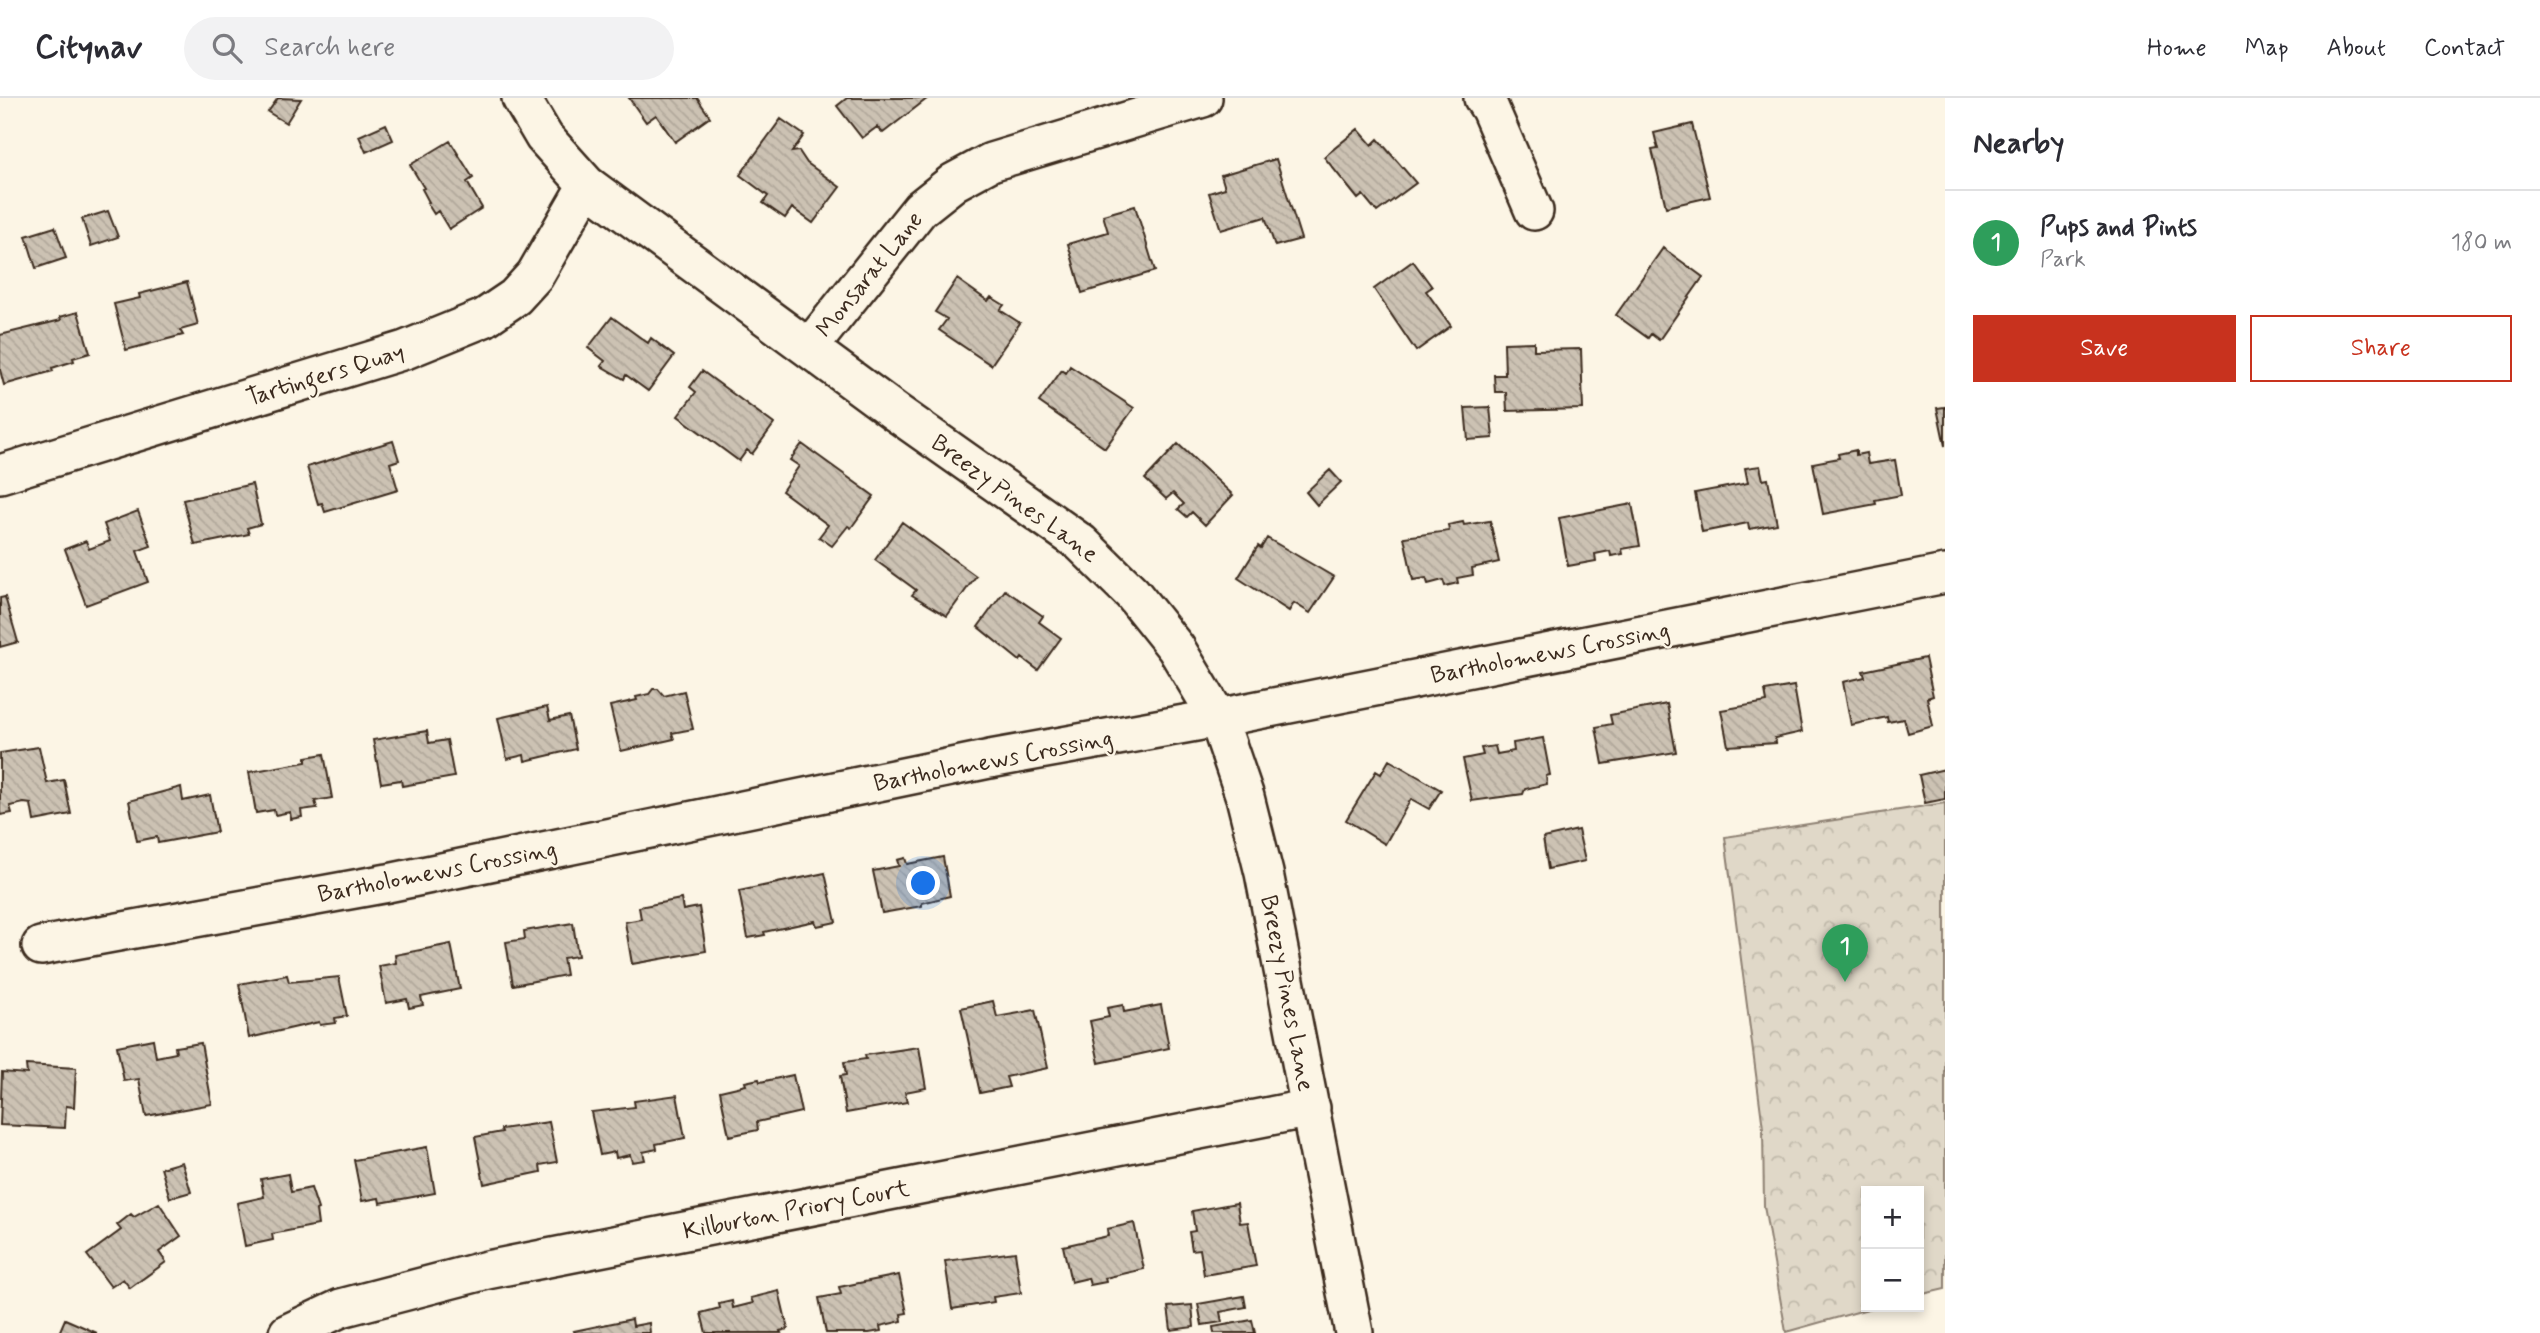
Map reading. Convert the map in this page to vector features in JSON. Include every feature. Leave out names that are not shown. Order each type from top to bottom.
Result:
[{"type":"street","name":"Breezy Pines Lane","points":[[521,98],[544,137],[587,185],[1081,543],[1132,593],[1176,648],[1218,718],[1245,797],[1264,873],[1354,1333]]},
{"type":"street","name":"Monsarat Lane","points":[[809,348],[920,209],[954,182],[991,162],[1203,98]]},
{"type":"street","points":[[1483,98],[1534,211]]},
{"type":"street","name":"Tartingers Quay","points":[[0,474],[405,350],[484,318],[515,297],[535,275],[587,185]]},
{"type":"street","name":"Bartholomews Crossing","points":[[41,946],[388,883],[963,764],[1218,718],[1945,574]]},
{"type":"street","name":"Kilburton Priory Court","points":[[288,1333],[341,1308],[487,1270],[1311,1108]]},
{"type":"green space","points":[[1945,803],[1945,1289],[1924,1294],[1924,1186],[1861,1186],[1861,1311],[1786,1332],[1764,1206],[1763,1128],[1725,837]]},
{"type":"building","points":[[278,98],[301,99],[286,123],[268,112]]},
{"type":"building","points":[[629,98],[697,98],[710,117],[675,142],[656,115],[646,122]]},
{"type":"building","points":[[847,98],[928,98],[883,133],[877,127],[862,138],[837,106]]},
{"type":"building","points":[[781,119],[804,135],[792,152],[799,151],[807,163],[840,187],[813,223],[792,208],[785,218],[763,203],[768,196],[740,175]]},
{"type":"building","points":[[386,124],[393,140],[366,152],[359,136]]},
{"type":"building","points":[[1692,124],[1710,197],[1666,207],[1652,150],[1658,149],[1654,133]]},
{"type":"building","points":[[1358,129],[1372,145],[1378,139],[1416,183],[1377,212],[1363,195],[1358,199],[1324,157]]},
{"type":"building","points":[[450,141],[473,178],[467,182],[482,208],[449,229],[438,211],[434,214],[427,203],[429,202],[422,189],[424,188],[410,165]]},
{"type":"building","points":[[1276,159],[1301,239],[1275,246],[1265,217],[1221,230],[1209,193],[1225,188],[1221,175]]},
{"type":"building","points":[[1135,206],[1155,271],[1082,293],[1068,244],[1108,232],[1103,215]]},
{"type":"building","points":[[108,211],[118,237],[91,246],[82,219]]},
{"type":"building","points":[[55,227],[66,258],[36,268],[26,236]]},
{"type":"building","points":[[1663,248],[1703,277],[1659,340],[1651,334],[1648,338],[1616,315]]},
{"type":"building","points":[[1413,261],[1432,287],[1426,291],[1451,326],[1416,351],[1374,289]]},
{"type":"building","points":[[957,279],[988,301],[991,297],[1004,305],[1000,310],[1020,323],[991,365],[939,330],[947,319],[935,312]]},
{"type":"building","points":[[187,282],[198,325],[180,330],[183,335],[126,350],[114,304],[140,298],[139,294]]},
{"type":"building","points":[[78,312],[90,353],[52,368],[53,371],[4,385],[0,370],[0,335],[61,320],[60,317]]},
{"type":"building","points":[[612,317],[648,343],[651,338],[674,356],[648,391],[626,375],[624,379],[601,366],[605,361],[588,348]]},
{"type":"building","points":[[1534,342],[1534,350],[1581,349],[1583,409],[1507,411],[1506,392],[1495,392],[1494,375],[1505,375],[1504,343]]},
{"type":"building","points":[[1070,366],[1134,408],[1105,448],[1039,402],[1062,370],[1066,373]]},
{"type":"building","points":[[702,371],[774,424],[752,454],[747,450],[739,461],[678,416],[696,392],[690,387]]},
{"type":"building","points":[[1490,407],[1493,438],[1468,440],[1465,408]]},
{"type":"building","points":[[1945,407],[1945,446],[1937,408]]},
{"type":"building","points":[[393,441],[399,460],[390,463],[398,490],[325,512],[322,503],[318,504],[307,467]]},
{"type":"building","points":[[802,444],[874,496],[851,528],[848,526],[832,546],[819,537],[828,525],[782,491],[799,466],[790,460]]},
{"type":"building","points":[[1178,444],[1233,495],[1205,525],[1192,512],[1187,517],[1178,509],[1184,504],[1173,493],[1166,499],[1145,479]]},
{"type":"building","points":[[1856,450],[1856,455],[1866,453],[1868,464],[1895,460],[1901,495],[1875,500],[1876,504],[1823,514],[1813,463],[1839,458],[1838,454]]},
{"type":"building","points":[[1760,466],[1763,480],[1768,479],[1777,524],[1749,529],[1748,523],[1702,532],[1695,493],[1748,483],[1745,468]]},
{"type":"building","points":[[1330,470],[1341,482],[1317,505],[1306,492]]},
{"type":"building","points":[[252,484],[261,524],[247,528],[249,534],[195,545],[183,500]]},
{"type":"building","points":[[1632,504],[1640,546],[1622,549],[1623,554],[1611,556],[1610,551],[1595,554],[1596,561],[1568,566],[1559,518]]},
{"type":"building","points":[[138,511],[151,546],[137,551],[148,582],[86,605],[65,549],[86,541],[89,549],[110,541],[104,524]]},
{"type":"building","points":[[1490,521],[1499,562],[1472,568],[1473,575],[1457,578],[1458,583],[1445,586],[1443,580],[1428,584],[1426,578],[1413,580],[1404,537],[1449,531],[1448,525],[1463,522],[1464,525]]},
{"type":"building","points":[[902,522],[976,576],[947,616],[912,595],[916,590],[875,560]]},
{"type":"building","points":[[1267,538],[1334,577],[1310,613],[1294,603],[1289,611],[1238,578],[1258,546],[1261,548]]},
{"type":"building","points":[[1005,590],[1043,616],[1039,622],[1061,638],[1038,670],[1022,658],[1020,661],[978,627]]},
{"type":"building","points":[[5,597],[18,642],[0,647],[0,598]]},
{"type":"building","points":[[1925,658],[1933,696],[1927,698],[1933,726],[1908,733],[1904,719],[1888,722],[1887,717],[1851,725],[1843,682],[1865,677],[1863,671]]},
{"type":"building","points":[[1794,686],[1802,732],[1775,738],[1776,743],[1728,746],[1721,710],[1767,702],[1765,691]]},
{"type":"building","points":[[653,689],[658,689],[664,696],[684,691],[693,729],[672,733],[674,739],[621,751],[610,706],[637,700],[636,697],[649,694]]},
{"type":"building","points":[[1667,704],[1676,752],[1603,764],[1596,727],[1612,724],[1610,715]]},
{"type":"building","points":[[547,707],[550,720],[569,716],[576,749],[525,761],[524,755],[507,759],[498,718]]},
{"type":"building","points":[[427,731],[429,743],[447,740],[454,777],[402,786],[401,780],[381,783],[373,740]]},
{"type":"building","points":[[1543,738],[1550,775],[1546,776],[1547,784],[1525,789],[1523,794],[1472,801],[1463,759],[1483,755],[1481,748],[1495,746],[1497,754],[1514,751],[1513,743]]},
{"type":"building","points":[[39,747],[47,783],[64,780],[71,814],[34,821],[31,804],[24,803],[10,806],[12,813],[0,815],[0,753]]},
{"type":"building","points":[[324,754],[332,798],[315,801],[317,808],[301,810],[302,817],[291,819],[290,812],[275,815],[274,810],[256,813],[249,772],[306,762],[306,757]]},
{"type":"building","points":[[1389,760],[1441,790],[1429,809],[1411,799],[1385,844],[1346,820],[1376,771],[1381,774]]},
{"type":"building","points":[[1945,769],[1945,799],[1925,803],[1919,775]]},
{"type":"building","points":[[181,787],[183,801],[210,795],[217,832],[158,843],[157,837],[137,841],[129,801]]},
{"type":"building","points":[[1578,830],[1585,861],[1548,869],[1543,838]]},
{"type":"building","points":[[943,857],[950,896],[922,903],[922,906],[882,913],[873,871],[899,866],[897,860],[905,858],[907,864]]},
{"type":"building","points":[[825,873],[836,922],[817,926],[815,921],[748,938],[739,891]]},
{"type":"building","points":[[681,899],[683,910],[699,907],[706,951],[632,964],[625,922],[641,919],[639,907]]},
{"type":"building","points":[[573,923],[578,956],[563,958],[566,975],[513,985],[506,942],[525,939],[524,931]]},
{"type":"building","points":[[451,944],[460,989],[421,997],[423,1005],[409,1008],[407,999],[386,1003],[379,966],[396,963],[395,955]]},
{"type":"building","points":[[287,975],[289,982],[339,977],[347,1016],[335,1018],[336,1023],[320,1025],[319,1022],[249,1038],[239,984]]},
{"type":"building","points":[[993,1001],[997,1017],[1035,1010],[1048,1068],[1006,1077],[1009,1087],[980,1093],[961,1008]]},
{"type":"building","points":[[1123,1005],[1124,1012],[1161,1005],[1169,1048],[1099,1063],[1090,1021],[1109,1017],[1107,1008]]},
{"type":"building","points":[[153,1039],[156,1057],[176,1053],[175,1047],[201,1043],[212,1104],[146,1116],[139,1079],[124,1081],[117,1046]]},
{"type":"building","points":[[919,1047],[926,1088],[905,1092],[907,1102],[846,1113],[840,1076],[846,1075],[844,1062],[866,1059],[865,1055]]},
{"type":"building","points":[[26,1065],[76,1068],[74,1107],[66,1106],[65,1128],[0,1125],[2,1072],[27,1074]]},
{"type":"building","points":[[793,1075],[801,1112],[757,1122],[758,1130],[729,1136],[720,1091],[746,1085],[745,1082],[759,1079],[760,1082]]},
{"type":"building","points":[[677,1095],[685,1138],[656,1144],[657,1149],[643,1152],[645,1160],[632,1162],[630,1155],[616,1158],[615,1152],[600,1155],[591,1112],[635,1107],[634,1101]]},
{"type":"building","points":[[549,1122],[557,1162],[540,1165],[541,1172],[484,1184],[475,1137],[502,1132],[501,1129]]},
{"type":"building","points":[[427,1147],[435,1193],[380,1203],[379,1198],[362,1201],[354,1160]]},
{"type":"building","points":[[182,1162],[191,1192],[170,1198],[161,1168]]},
{"type":"building","points":[[288,1174],[291,1192],[311,1188],[318,1209],[318,1225],[272,1234],[273,1240],[245,1246],[237,1203],[264,1197],[261,1179]]},
{"type":"building","points":[[159,1203],[181,1236],[159,1252],[166,1262],[130,1288],[123,1279],[111,1287],[87,1255],[121,1230],[117,1225],[131,1214],[134,1217]]},
{"type":"building","points":[[1237,1203],[1240,1223],[1248,1222],[1256,1266],[1204,1275],[1200,1249],[1192,1250],[1189,1232],[1195,1231],[1192,1211]]},
{"type":"building","points":[[1134,1223],[1144,1269],[1105,1278],[1106,1282],[1090,1285],[1088,1278],[1071,1282],[1063,1246],[1108,1236],[1107,1229]]},
{"type":"building","points":[[1015,1252],[1021,1293],[993,1297],[994,1302],[952,1309],[945,1261]]},
{"type":"building","points":[[899,1275],[907,1313],[901,1314],[902,1321],[880,1326],[881,1331],[869,1333],[826,1333],[819,1298],[841,1294],[839,1287]]},
{"type":"building","points":[[779,1291],[788,1329],[780,1331],[781,1333],[706,1333],[701,1313],[720,1308],[719,1304],[732,1301],[733,1308],[753,1303],[751,1298]]},
{"type":"building","points":[[1244,1296],[1246,1307],[1220,1312],[1222,1322],[1202,1325],[1198,1304]]},
{"type":"building","points":[[1192,1305],[1194,1327],[1171,1330],[1168,1307]]},
{"type":"building","points":[[65,1319],[97,1333],[59,1333]]},
{"type":"building","points":[[632,1319],[633,1326],[649,1323],[650,1333],[574,1331]]},
{"type":"building","points":[[1252,1320],[1255,1333],[1214,1333],[1213,1327]]},
{"type":"place","name":"Pups and Pints","points":[[1845,982]]}]
